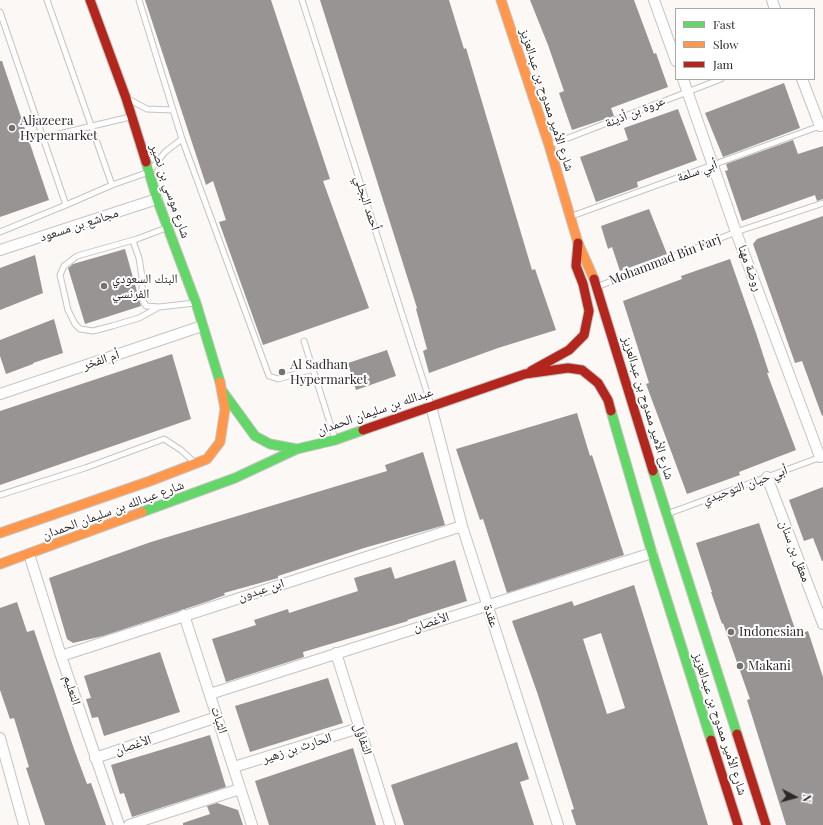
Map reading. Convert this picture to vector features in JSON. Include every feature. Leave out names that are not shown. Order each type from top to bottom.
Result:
[{"type":"street","name":"شارع موسي بن نصير","points":[[90,0],[126,98],[130,117],[157,199],[196,303],[222,392]]},
{"type":"street","name":"شارع الأمير ممدوح بن عبدالعزيز","points":[[501,0],[549,145],[578,243],[597,286],[666,514],[766,825]]},
{"type":"street","points":[[654,0],[675,58]]},
{"type":"street","name":"روضة مهنا","points":[[682,80],[736,232],[822,456]]},
{"type":"street","points":[[802,80],[821,126]]},
{"type":"street","name":"مجاشع بن مسعود","points":[[0,250],[157,199]]},
{"type":"street","points":[[525,374],[548,360],[569,350],[584,335],[589,311],[583,284],[576,266],[578,243]]},
{"type":"street","name":"أم الفخر","points":[[0,394],[202,326]]},
{"type":"street","name":"شارع الأمير ممدوح بن عبدالعزيز","points":[[525,374],[568,368],[582,370],[598,383],[608,400],[652,553],[738,825]]},
{"type":"street","name":"عبدالله بن سليمان الحمدان","points":[[235,478],[297,449],[335,440],[525,374]]},
{"type":"street","points":[[0,533],[150,481],[207,459],[220,442],[225,409],[222,392]]},
{"type":"street","points":[[222,392],[255,436],[270,444],[297,449]]},
{"type":"street","name":"عقدة","points":[[431,406],[462,526],[558,825]]},
{"type":"street","name":"معقل بن سنان","points":[[767,477],[823,624]]},
{"type":"street","name":"شارع عبدالله بن سليمان الحمدان","points":[[0,564],[235,478]]},
{"type":"street","name":"ابن عبدون","points":[[61,656],[462,526]]},
{"type":"street","name":"الأغصان","points":[[210,694],[488,604],[652,553]]},
{"type":"street","name":"التعليم","points":[[30,554],[61,656],[119,825]]},
{"type":"street","name":"الثبات","points":[[184,615],[252,825]]},
{"type":"street","name":"التفاؤل","points":[[336,653],[390,825]]},
{"type":"street","name":"الأغصان","points":[[95,758],[218,717]]},
{"type":"street","name":"الحارث بن زهير","points":[[234,767],[359,728]]},
{"type":"street","points":[[0,738],[3,759],[24,825]]},
{"type":"street","points":[[129,825],[240,789]]},
{"type":"lane","points":[[47,0],[112,185]]},
{"type":"lane","points":[[139,0],[182,139],[269,376],[278,379],[313,369]]},
{"type":"lane","name":"أحمد البجلي","points":[[302,0],[431,406]]},
{"type":"lane","points":[[0,12],[66,205]]},
{"type":"lane","name":"عروة بن أذينة","points":[[549,145],[718,80]]},
{"type":"lane","points":[[126,98],[147,109],[173,110]]},
{"type":"lane","points":[[42,138],[130,117]]},
{"type":"lane","name":"أبي سلمة","points":[[570,217],[821,126]]},
{"type":"lane","points":[[0,232],[112,185],[149,172],[160,157],[182,139]]},
{"type":"lane","name":"Mohammad Bin Farj","points":[[597,286],[736,232],[823,203]]},
{"type":"lane","points":[[159,307],[139,318],[100,329],[86,331],[80,329],[75,324],[68,310],[60,276],[64,266],[77,256],[133,241],[168,227]]},
{"type":"lane","points":[[133,241],[139,258],[142,299],[146,306],[159,307],[196,303]]},
{"type":"lane","points":[[304,341],[335,440]]},
{"type":"lane","points":[[0,495],[85,468],[164,439],[181,450],[196,463]]},
{"type":"lane","name":"أبي حيان التوحيدي","points":[[666,514],[822,456]]},
{"type":"building","points":[[145,0],[271,0],[330,179],[323,181],[369,308],[263,345],[219,222],[226,220],[213,181],[206,185]]},
{"type":"building","points":[[320,0],[449,0],[464,49],[466,48],[532,270],[535,269],[556,330],[498,348],[429,373],[423,351],[427,349],[416,309],[417,308]]},
{"type":"building","points":[[530,0],[634,0],[668,87],[611,108],[614,116],[572,130],[559,93],[564,91]]},
{"type":"building","name":"Aljazeera Hypermarket","points":[[0,61],[2,61],[49,200],[0,217]]},
{"type":"building","points":[[784,83],[800,128],[723,157],[705,113]]},
{"type":"building","points":[[678,109],[697,160],[637,182],[638,187],[596,202],[580,157],[628,140],[624,128]]},
{"type":"building","points":[[793,140],[798,154],[823,146],[823,199],[817,201],[815,195],[742,221],[725,171],[728,170],[726,164]]},
{"type":"building","points":[[649,209],[667,254],[620,271],[612,247],[608,249],[601,226]]},
{"type":"building","points":[[823,216],[822,416],[802,361],[795,363],[753,244],[757,239]]},
{"type":"building","name":"البنك السعودي الفرنسي","points":[[125,249],[141,306],[85,324],[68,268],[73,264]]},
{"type":"building","points":[[35,255],[43,293],[0,310],[0,268]]},
{"type":"building","points":[[730,259],[769,373],[767,373],[796,450],[739,472],[740,475],[687,494],[646,384],[649,383],[623,301],[682,279],[681,276]]},
{"type":"building","points":[[54,319],[63,353],[6,374],[0,356],[0,340]]},
{"type":"building","points":[[387,350],[396,376],[356,390],[348,363]]},
{"type":"building","points":[[172,354],[191,419],[0,485],[0,411]]},
{"type":"building","points":[[577,413],[624,555],[507,593],[483,519],[480,520],[456,449]]},
{"type":"building","points":[[423,452],[445,525],[364,548],[278,576],[278,578],[224,593],[225,595],[209,601],[103,636],[73,643],[67,639],[49,578],[151,542],[387,471],[385,465]]},
{"type":"building","points":[[823,487],[822,561],[813,538],[804,541],[789,500]]},
{"type":"building","points":[[759,523],[797,635],[808,631],[823,677],[823,825],[786,825],[747,700],[750,699],[723,623],[722,624],[696,543]]},
{"type":"building","points":[[455,560],[467,601],[407,620],[408,621],[303,652],[304,657],[226,682],[212,639],[256,625],[254,620],[288,609],[289,613],[358,591],[354,578],[391,567],[395,579]]},
{"type":"building","points":[[634,585],[708,825],[576,825],[571,810],[574,809],[538,695],[512,621],[572,601],[574,606]],"holes":[[[601,633],[625,708],[607,714],[583,639]]]},
{"type":"building","points":[[17,602],[27,632],[34,630],[74,749],[87,784],[91,783],[106,825],[45,825],[26,768],[29,767],[14,718],[10,719],[0,690],[0,608]]},
{"type":"building","points":[[160,652],[180,712],[104,736],[98,717],[92,718],[86,699],[91,698],[84,676]]},
{"type":"building","points":[[328,678],[343,723],[250,752],[235,706]]},
{"type":"building","points":[[210,735],[226,787],[132,817],[124,793],[120,794],[111,765]]},
{"type":"building","points":[[517,742],[529,779],[520,782],[534,825],[404,825],[391,785]]},
{"type":"building","points":[[353,748],[376,825],[269,825],[255,781]]},
{"type":"building","points":[[217,803],[238,810],[243,825],[183,825],[183,823],[210,814],[207,806]]},
{"type":"traffic: fast","points":[[146,162],[157,199],[196,303],[220,382]]},
{"type":"traffic: fast","points":[[223,392],[255,436],[270,444],[297,449]]},
{"type":"traffic: fast","points":[[611,411],[652,553],[711,740]]},
{"type":"traffic: fast","points":[[142,512],[235,478],[297,449],[335,440],[363,430]]},
{"type":"traffic: fast","points":[[653,471],[737,734]]},
{"type":"traffic: slow","points":[[501,0],[549,145],[578,243],[594,279]]},
{"type":"traffic: slow","points":[[0,533],[150,481],[207,459],[220,442],[225,409],[220,382]]},
{"type":"traffic: slow","points":[[0,564],[142,512]]},
{"type":"traffic: jam","points":[[90,0],[126,98],[146,162]]},
{"type":"traffic: jam","points":[[531,371],[569,350],[584,335],[589,311],[583,284],[576,266],[578,243]]},
{"type":"traffic: jam","points":[[594,279],[653,471]]},
{"type":"traffic: jam","points":[[363,430],[525,374],[568,368],[582,370],[598,383],[608,400],[611,411]]},
{"type":"traffic: jam","points":[[737,734],[766,825]]},
{"type":"traffic: jam","points":[[711,740],[738,825]]},
{"type":"place","name":"Aljazeera Hypermarket","points":[[12,128]]},
{"type":"place","name":"البنك السعودي الفرنسي","points":[[104,286]]},
{"type":"place","name":"Al Sadhan Hypermarket","points":[[282,372]]},
{"type":"place","name":"Indonesian","points":[[731,632]]},
{"type":"place","name":"Makani","points":[[740,666]]}]
